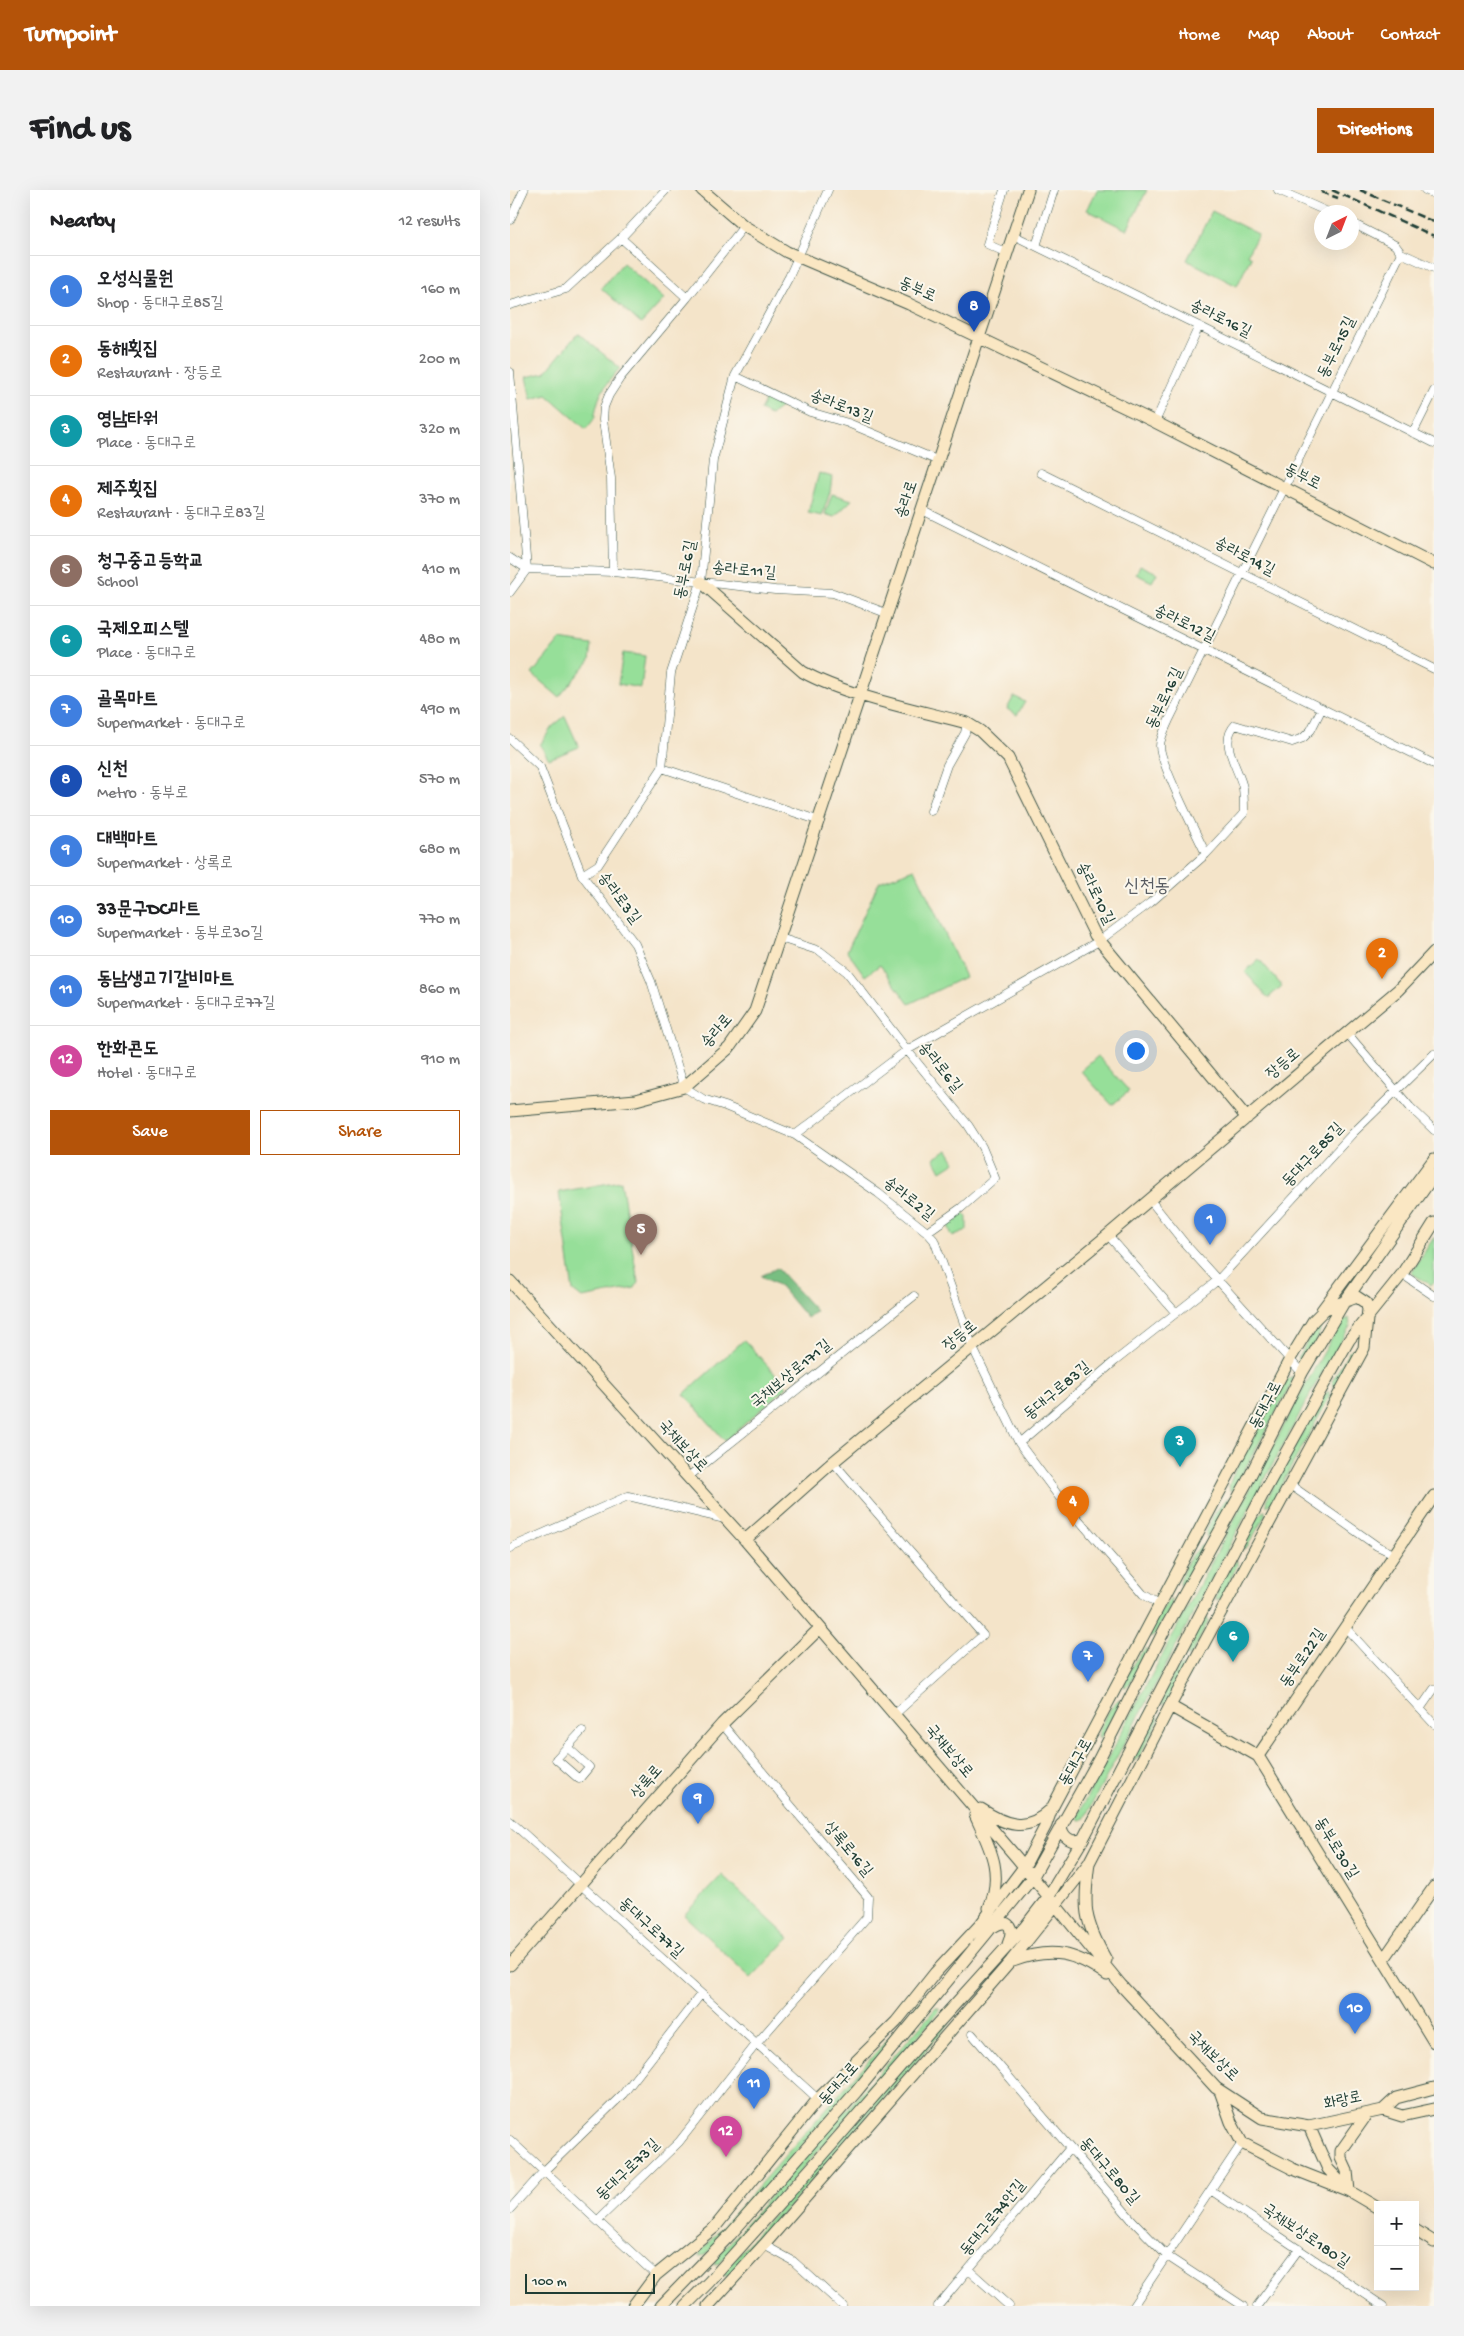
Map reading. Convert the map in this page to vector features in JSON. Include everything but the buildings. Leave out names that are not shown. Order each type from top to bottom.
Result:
[{"type":"main road","name":"동부로","points":[[702,190],[744,226],[797,257],[909,304],[1154,422],[1434,564]]},
{"type":"main road","name":"송라로","points":[[510,1112],[636,1100],[684,1087],[729,1048],[755,1012],[1028,190]]},
{"type":"main road","name":"송라로10길","points":[[701,582],[803,672],[862,694],[967,723],[980,731],[1008,758],[1099,941],[1246,1118]]},
{"type":"main road","name":"장등로","points":[[744,1540],[833,1462],[973,1348],[1398,990],[1434,952]]},
{"type":"main road","points":[[980,1925],[1024,1867],[1046,1825],[1052,1808],[1290,1359],[1313,1321],[1434,1159]]},
{"type":"main road","name":"동대구로","points":[[662,2306],[730,2235],[856,2092],[1032,1878],[1099,1759],[1165,1629],[1247,1482],[1302,1373],[1343,1304],[1434,1175]]},
{"type":"main road","name":"동대구로","points":[[685,2306],[709,2282],[928,2033],[1005,1950],[1048,1897],[1083,1839],[1264,1490],[1341,1355],[1402,1274],[1434,1222]]},
{"type":"main road","name":"국채보상로","points":[[510,1281],[688,1477],[895,1714],[1024,1867],[1120,1985],[1220,2091],[1262,2118],[1309,2126]]},
{"type":"main road","points":[[708,2306],[764,2245],[1012,1962],[1089,1863],[1170,1706],[1364,1348],[1369,1316],[1366,1303],[1357,1298],[1325,1309],[1313,1321]]},
{"type":"main road","name":"동부로22길","points":[[1258,1756],[1434,1496]]},
{"type":"main road","name":"상록로","points":[[510,1966],[722,1724],[819,1629]]},
{"type":"main road","points":[[1170,1706],[1258,1756]]},
{"type":"main road","name":"동부로30길","points":[[1258,1756],[1434,2042]]},
{"type":"main road","points":[[969,1802],[1000,1822],[1025,1824],[1038,1821],[1052,1808]]},
{"type":"main road","points":[[969,1802],[990,1845],[995,1867],[996,1880],[992,1902],[980,1925]]},
{"type":"main road","points":[[1061,1825],[1061,1830],[1068,1839],[1078,1841],[1083,1839]]},
{"type":"main road","points":[[1089,1863],[1084,1898],[1090,1931],[1120,1985]]},
{"type":"main road","points":[[1384,1960],[1434,1887]]},
{"type":"main road","points":[[993,1927],[998,1923],[1005,1923],[1011,1928],[1012,1934],[1005,1950]]},
{"type":"main road","name":"동대구로","points":[[633,2306],[656,2275],[715,2227],[818,2098],[896,2022],[934,1973],[980,1925]]},
{"type":"main road","points":[[1012,1962],[1029,1955],[1053,1951],[1075,1957],[1099,1969],[1120,1985]]},
{"type":"main road","name":"화랑로","points":[[1309,2126],[1383,2110],[1396,2098],[1434,2088]]},
{"type":"main road","points":[[1220,2091],[1230,2122],[1242,2143],[1293,2169],[1349,2191],[1374,2206]]},
{"type":"main road","name":"화랑로","points":[[1383,2110],[1402,2116],[1433,2110]]},
{"type":"main road","points":[[1349,2191],[1347,2172],[1341,2158],[1341,2151],[1367,2114]]},
{"type":"main road","points":[[1309,2126],[1328,2169],[1349,2191]]},
{"type":"main road","points":[[1419,2233],[1434,2242]]},
{"type":"street","points":[[510,220],[524,190]]},
{"type":"street","points":[[510,305],[566,289],[621,238],[666,190]]},
{"type":"street","name":"동부로6길","points":[[582,875],[598,865],[662,768],[671,673],[701,582],[713,460],[735,376],[789,277],[828,190]]},
{"type":"street","points":[[1004,190],[987,244],[1007,253]]},
{"type":"street","points":[[1036,246],[1054,190]]},
{"type":"street","points":[[1278,190],[1314,206]]},
{"type":"street","points":[[1426,190],[1434,194]]},
{"type":"street","points":[[613,572],[611,478],[603,420],[604,407],[620,378],[744,226]]},
{"type":"street","points":[[1359,227],[1395,245],[1400,253],[1434,268]]},
{"type":"street","name":"송라로16길","points":[[1013,235],[1434,443]]},
{"type":"street","points":[[621,238],[687,298]]},
{"type":"street","name":"동부로15길","points":[[1284,487],[1400,253]]},
{"type":"street","points":[[1154,422],[1200,326]]},
{"type":"street","points":[[510,372],[527,569],[510,592]]},
{"type":"street","name":"송라로13길","points":[[735,376],[810,412],[848,423],[868,433],[939,461]]},
{"type":"street","points":[[1413,433],[1434,391]]},
{"type":"street","name":"송라로14길","points":[[1041,472],[1434,669]]},
{"type":"street","name":"동부로16길","points":[[1206,854],[1167,768],[1160,746],[1169,720],[1205,651],[1284,487]]},
{"type":"street","name":"송라로12길","points":[[922,510],[1434,764]]},
{"type":"street","points":[[510,558],[527,569]]},
{"type":"street","name":"송라로11길","points":[[527,569],[613,572],[701,582],[833,593],[886,613]]},
{"type":"street","points":[[795,1135],[906,1050],[1099,941],[1150,903],[1206,854],[1244,813],[1243,788],[1227,742],[1230,730],[1235,725],[1292,742],[1303,738],[1311,730],[1322,708]]},
{"type":"street","points":[[931,810],[947,765],[966,733],[967,723]]},
{"type":"street","name":"송라로3길","points":[[510,739],[540,767],[582,875],[639,952],[651,981],[684,1087]]},
{"type":"street","points":[[662,768],[820,821]]},
{"type":"street","name":"송라로6길","points":[[780,938],[820,951],[835,960],[847,972],[906,1050],[968,1125],[982,1147],[995,1178],[961,1208],[927,1232]]},
{"type":"street","points":[[1347,1033],[1397,1091],[1434,1130]]},
{"type":"street","name":"동대구로85길","points":[[1176,1313],[1218,1280],[1353,1133],[1434,1054]]},
{"type":"street","name":"송라로2길","points":[[684,1087],[702,1099],[725,1106],[795,1135],[885,1198],[927,1232],[934,1240],[973,1348]]},
{"type":"street","points":[[1150,1200],[1186,1245],[1302,1373]]},
{"type":"street","points":[[1108,1235],[1176,1313]]},
{"type":"street","points":[[1402,1274],[1433,1294]]},
{"type":"street","name":"국채보상로171길","points":[[688,1477],[914,1296]]},
{"type":"street","name":"동대구로83길","points":[[1019,1443],[1115,1361],[1176,1313]]},
{"type":"street","name":"동대구로83길","points":[[973,1348],[1019,1443],[1060,1498],[1143,1594],[1159,1604]]},
{"type":"street","points":[[833,1462],[983,1636],[895,1714]]},
{"type":"street","points":[[1289,1484],[1377,1546],[1394,1554]]},
{"type":"street","points":[[510,1548],[628,1496],[725,1519]]},
{"type":"street","points":[[1346,1627],[1434,1724]]},
{"type":"street","points":[[1420,1709],[1434,1689]]},
{"type":"street","name":"상록로16길","points":[[722,1724],[868,1897],[867,1917],[757,2043]]},
{"type":"street","points":[[567,1747],[582,1730]]},
{"type":"street","name":"동대구로77길","points":[[510,1821],[818,2098]]},
{"type":"street","points":[[510,2210],[544,2171],[623,2094],[701,1994]]},
{"type":"street","name":"동대구로80길","points":[[972,2034],[1132,2220],[1168,2256],[1243,2306]]},
{"type":"street","name":"동대구로73길","points":[[598,2220],[679,2142],[757,2043]]},
{"type":"street","name":"동대구로73길","points":[[510,2140],[656,2275]]},
{"type":"street","points":[[1134,2306],[1212,2191],[1242,2143]]},
{"type":"street","name":"동대구로74안길","points":[[938,2306],[970,2271],[1070,2148]]},
{"type":"street","name":"국채보상로180길","points":[[1212,2191],[1383,2306]]},
{"type":"street","points":[[764,2245],[793,2261],[843,2306]]},
{"type":"street","points":[[1258,2306],[1299,2249]]},
{"type":"street","points":[[970,2271],[1009,2306]]},
{"type":"green space","points":[[1097,190],[1147,190],[1127,230],[1087,210]]},
{"type":"green space","points":[[1212,211],[1258,234],[1247,255],[1251,257],[1237,286],[1187,260]]},
{"type":"green space","points":[[623,263],[664,299],[641,324],[601,288]]},
{"type":"green space","points":[[578,333],[620,368],[603,390],[598,400],[594,419],[586,429],[547,395],[531,399],[526,377],[545,373]]},
{"type":"green space","points":[[767,397],[782,406],[770,415],[760,410]]},
{"type":"green space","points":[[819,473],[832,477],[830,492],[822,516],[808,513]]},
{"type":"green space","points":[[832,494],[852,500],[834,517],[825,514]]},
{"type":"green space","points":[[1140,565],[1157,573],[1152,582],[1136,574]]},
{"type":"green space","points":[[560,640],[592,645],[590,660],[559,697],[532,674]]},
{"type":"green space","points":[[623,653],[645,656],[641,688],[618,684]]},
{"type":"green space","points":[[1014,696],[1025,702],[1017,715],[1007,709]]},
{"type":"green space","points":[[565,716],[579,747],[549,759],[540,745],[552,727]]},
{"type":"green space","points":[[915,869],[965,977],[909,1004],[880,965],[865,976],[847,951],[879,882]]},
{"type":"green space","points":[[1259,959],[1282,986],[1268,998],[1245,972]]},
{"type":"green space","points":[[1098,1056],[1129,1091],[1112,1105],[1081,1071]]},
{"type":"green space","points":[[948,1150],[955,1162],[941,1171],[934,1158]]},
{"type":"green space","points":[[621,1181],[638,1282],[635,1288],[582,1298],[573,1291],[559,1192]]},
{"type":"green space","points":[[962,1212],[967,1217],[967,1230],[952,1236],[948,1225]]},
{"type":"green space","points":[[1434,1237],[1434,1282],[1431,1285],[1411,1273]]},
{"type":"green space","points":[[777,1268],[816,1311],[807,1318],[780,1286],[761,1276]]},
{"type":"green space","points":[[1349,1318],[1350,1326],[1314,1387],[1084,1819],[1079,1820],[1077,1816],[1307,1382],[1341,1322]]},
{"type":"green space","points":[[1320,1324],[1319,1334],[1314,1345],[1300,1363],[1298,1357],[1315,1328]]},
{"type":"green space","points":[[744,1340],[787,1387],[725,1441],[684,1394]]},
{"type":"green space","points":[[1354,1348],[1353,1358],[1348,1369],[1334,1387],[1332,1381],[1349,1352]]},
{"type":"green space","points":[[1292,1376],[1292,1383],[1235,1487],[1230,1491],[1229,1485],[1233,1475],[1285,1381]]},
{"type":"green space","points":[[1329,1391],[1329,1398],[1272,1502],[1267,1506],[1266,1500],[1322,1396]]},
{"type":"green space","points":[[1228,1498],[1228,1504],[1210,1535],[1206,1537],[1213,1516]]},
{"type":"green space","points":[[1265,1510],[1265,1516],[1247,1547],[1243,1549],[1250,1528]]},
{"type":"green space","points":[[1202,1545],[1202,1551],[1185,1582],[1180,1585],[1187,1563]]},
{"type":"green space","points":[[1237,1560],[1237,1566],[1221,1598],[1216,1600],[1223,1579]]},
{"type":"green space","points":[[1171,1599],[1172,1605],[1154,1636],[1150,1638],[1157,1617]]},
{"type":"green space","points":[[1207,1617],[1208,1622],[1192,1654],[1187,1657],[1194,1635]]},
{"type":"green space","points":[[1146,1648],[1147,1653],[1129,1685],[1124,1687],[1132,1666]]},
{"type":"green space","points":[[1182,1665],[1183,1670],[1167,1702],[1162,1705],[1163,1695],[1168,1684]]},
{"type":"green space","points":[[1119,1699],[1120,1704],[1102,1736],[1098,1738],[1105,1717]]},
{"type":"green space","points":[[1158,1715],[1159,1720],[1139,1757],[1134,1761],[1135,1754],[1153,1718]]},
{"type":"green space","points":[[722,1875],[789,1938],[751,1978],[684,1915]]},
{"type":"green space","points":[[922,2000],[925,2001],[925,2004],[706,2255],[700,2256],[702,2250]]},
{"type":"green space","points":[[936,2008],[939,2008],[939,2012],[720,2263],[714,2264],[716,2258]]},
{"type":"green space","points":[[945,2020],[948,2020],[949,2024],[729,2275],[724,2276],[725,2270]]},
{"type":"railway","points":[[1332,190],[1434,236]]},
{"type":"railway","points":[[1360,190],[1434,222]]},
{"type":"railway","points":[[1321,192],[1338,198]]},
{"type":"place","name":"신천","points":[[974,332]]},
{"type":"place","name":"동해횟집","points":[[1382,979]]},
{"type":"place","name":"오성식물원","points":[[1210,1245]]},
{"type":"place","name":"청구중고등학교","points":[[641,1255]]},
{"type":"place","name":"영남타워","points":[[1180,1467]]},
{"type":"place","name":"제주횟집","points":[[1073,1527]]},
{"type":"place","name":"국제오피스텔","points":[[1233,1662]]},
{"type":"place","name":"골목마트","points":[[1088,1682]]},
{"type":"place","name":"대백마트","points":[[698,1824]]},
{"type":"place","name":"33문구DC마트","points":[[1355,2034]]},
{"type":"place","name":"동남생고기갈비마트","points":[[754,2109]]},
{"type":"place","name":"한화콘도","points":[[726,2157]]},
{"type":"district","name":"신천동","points":[[1147,887]]}]
